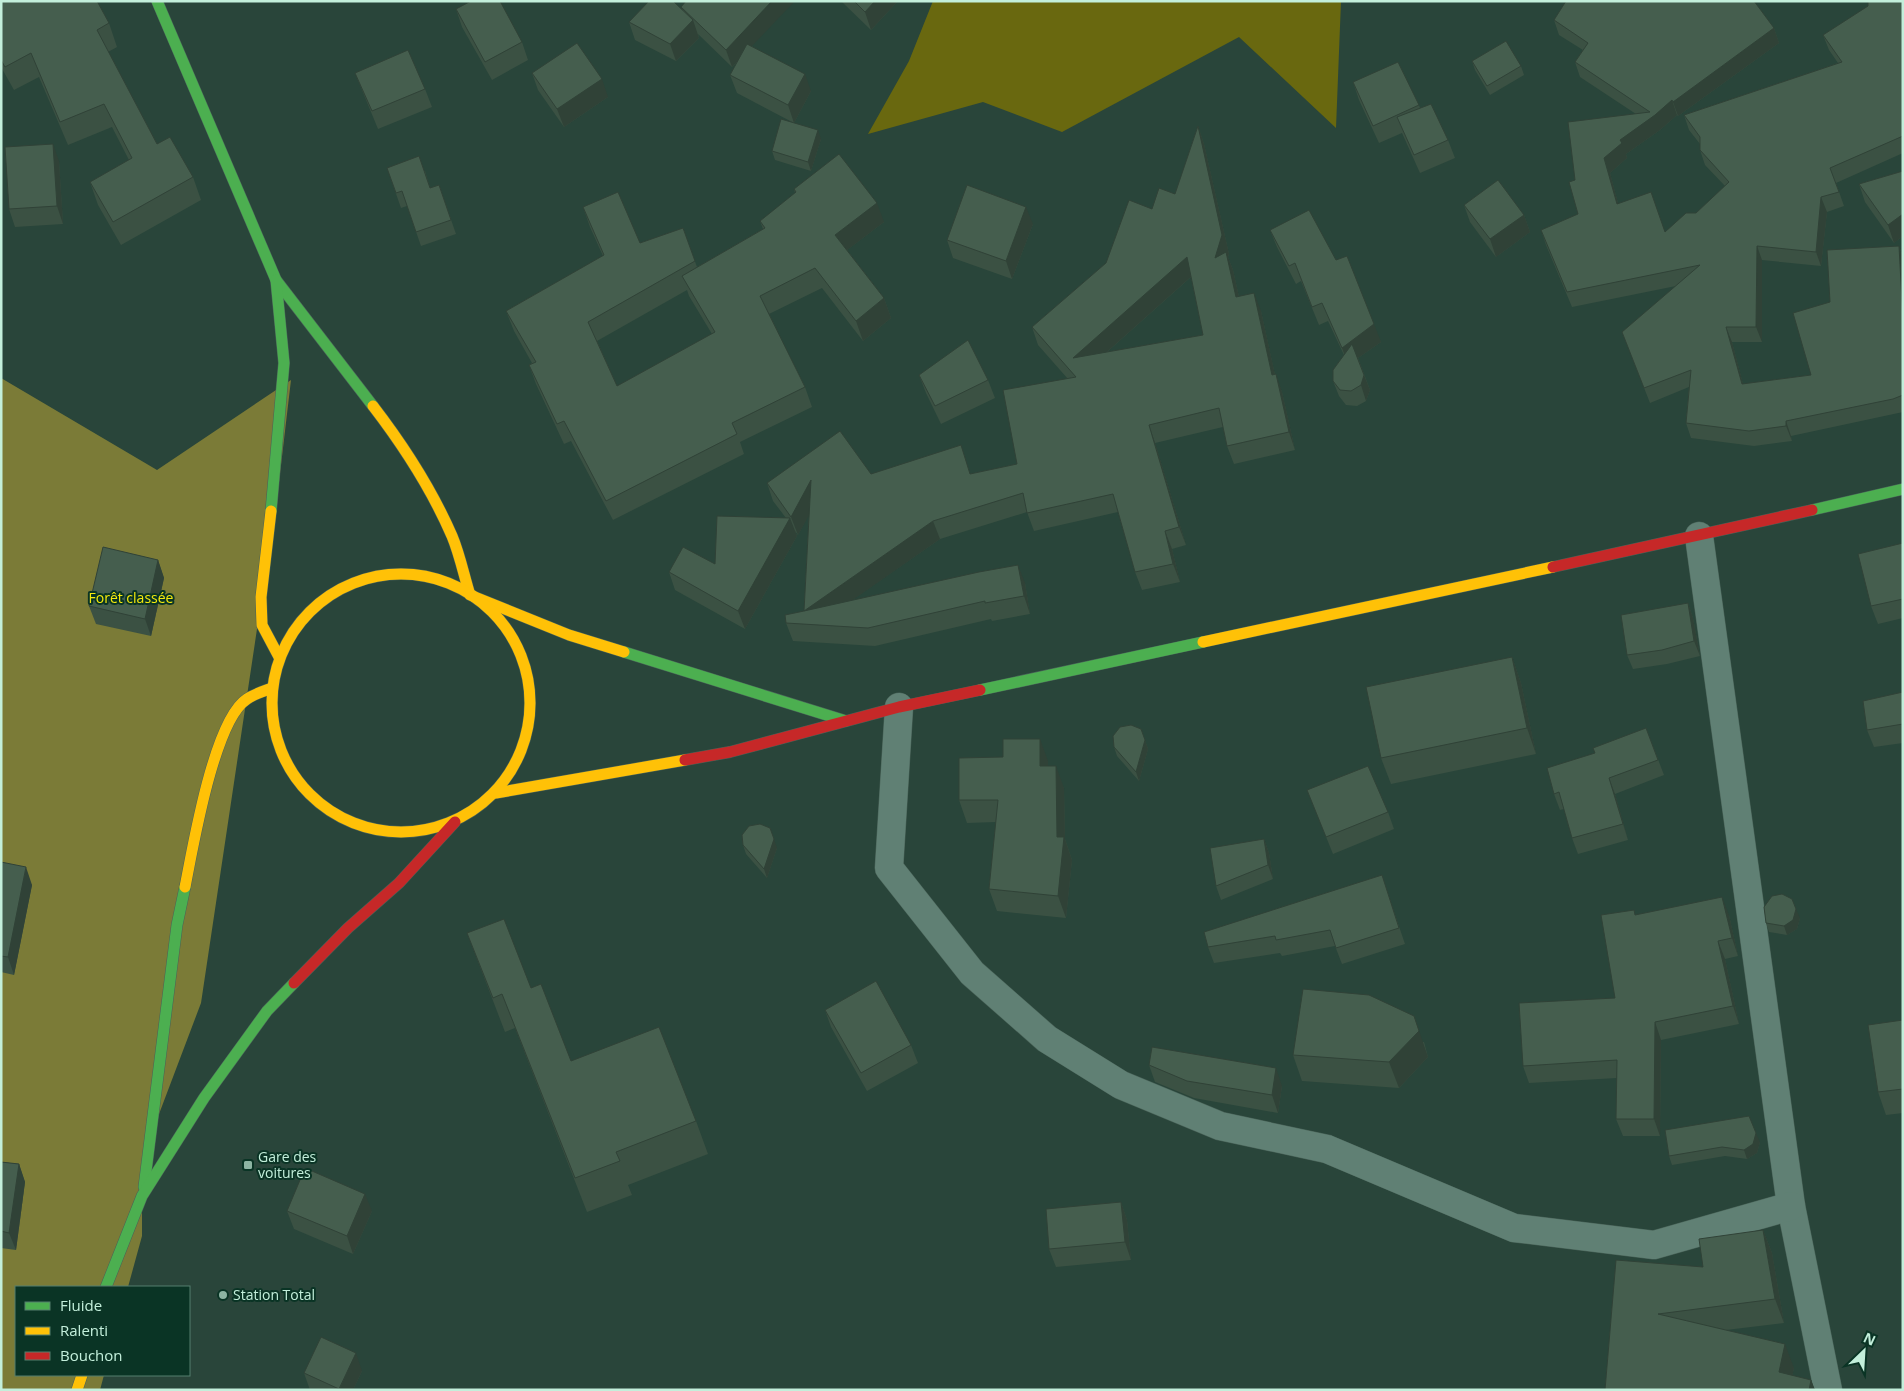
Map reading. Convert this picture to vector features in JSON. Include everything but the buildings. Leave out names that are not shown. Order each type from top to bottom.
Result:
[{"type":"highway","points":[[157,1],[276,280],[389,427],[426,486],[452,537],[470,595],[499,619],[520,651],[530,688],[529,726],[518,762],[496,792],[477,809],[455,822],[417,832],[378,831],[341,818],[310,795],[287,764],[273,727],[272,688],[279,657],[298,624],[326,598],[360,580],[397,574],[436,579],[470,595],[569,635],[846,721]]},
{"type":"highway","points":[[276,280],[284,363],[275,478],[261,597],[262,625],[279,657]]},
{"type":"highway","points":[[496,792],[730,752],[899,707],[1699,536],[1903,489]]},
{"type":"highway","points":[[142,1196],[177,925],[208,778],[230,718],[246,699],[272,688]]},
{"type":"highway","points":[[106,1286],[142,1196],[204,1098],[267,1011],[348,928],[398,883],[455,822]]},
{"type":"highway","points":[[77,1390],[82,1376]]},
{"type":"street","points":[[1699,536],[1791,1206],[1828,1390]]},
{"type":"street","points":[[899,707],[888,868],[972,973],[1047,1039],[1121,1085],[1220,1126],[1327,1149],[1514,1228],[1654,1245],[1791,1206]]},
{"type":"shaded area","points":[[933,1],[1341,1],[1336,128],[1239,37],[1062,132],[983,102],[868,134],[909,61]]},
{"type":"green space","name":"Forêt classée","points":[[1,378],[157,470],[291,380],[279,482],[201,1003],[142,1159],[142,1236],[128,1286],[15,1286],[15,1376],[104,1376],[100,1390],[1,1390]]},
{"type":"traffic: fast","points":[[157,1],[276,280],[373,406]]},
{"type":"traffic: fast","points":[[271,511],[284,363],[276,280]]},
{"type":"traffic: fast","points":[[1812,510],[1903,489]]},
{"type":"traffic: fast","points":[[980,690],[1203,642]]},
{"type":"traffic: fast","points":[[624,652],[846,721]]},
{"type":"traffic: fast","points":[[144,1187],[177,925],[185,887]]},
{"type":"traffic: fast","points":[[106,1286],[142,1196],[204,1098],[267,1011],[294,983]]},
{"type":"traffic: slow","points":[[373,406],[406,452],[444,519],[455,543],[470,595],[569,635],[624,652]]},
{"type":"traffic: slow","points":[[271,511],[261,597],[262,625],[279,657]]},
{"type":"traffic: slow","points":[[1203,642],[1553,567]]},
{"type":"traffic: slow","points":[[401,574],[426,577],[462,589],[483,603],[501,621],[515,642],[520,654],[527,678],[530,703],[527,728],[515,764],[501,785],[483,803],[462,817],[450,822],[426,829],[401,832],[376,829],[340,817],[319,803],[301,785],[287,764],[282,752],[275,728],[272,703],[275,678],[287,642],[301,621],[319,603],[340,589],[352,584],[376,577],[401,574]]},
{"type":"traffic: slow","points":[[185,887],[199,815],[215,757],[225,732],[235,711],[247,699],[272,688]]},
{"type":"traffic: slow","points":[[496,793],[685,760]]},
{"type":"traffic: slow","points":[[77,1390],[82,1376]]},
{"type":"traffic: jam","points":[[1553,567],[1812,510]]},
{"type":"traffic: jam","points":[[685,760],[730,752],[899,707],[980,690]]},
{"type":"traffic: jam","points":[[294,983],[348,928],[399,883],[455,822]]},
{"type":"place","name":"Gare des voitures","points":[[248,1165]]},
{"type":"place","name":"Station Total","points":[[223,1295]]}]
